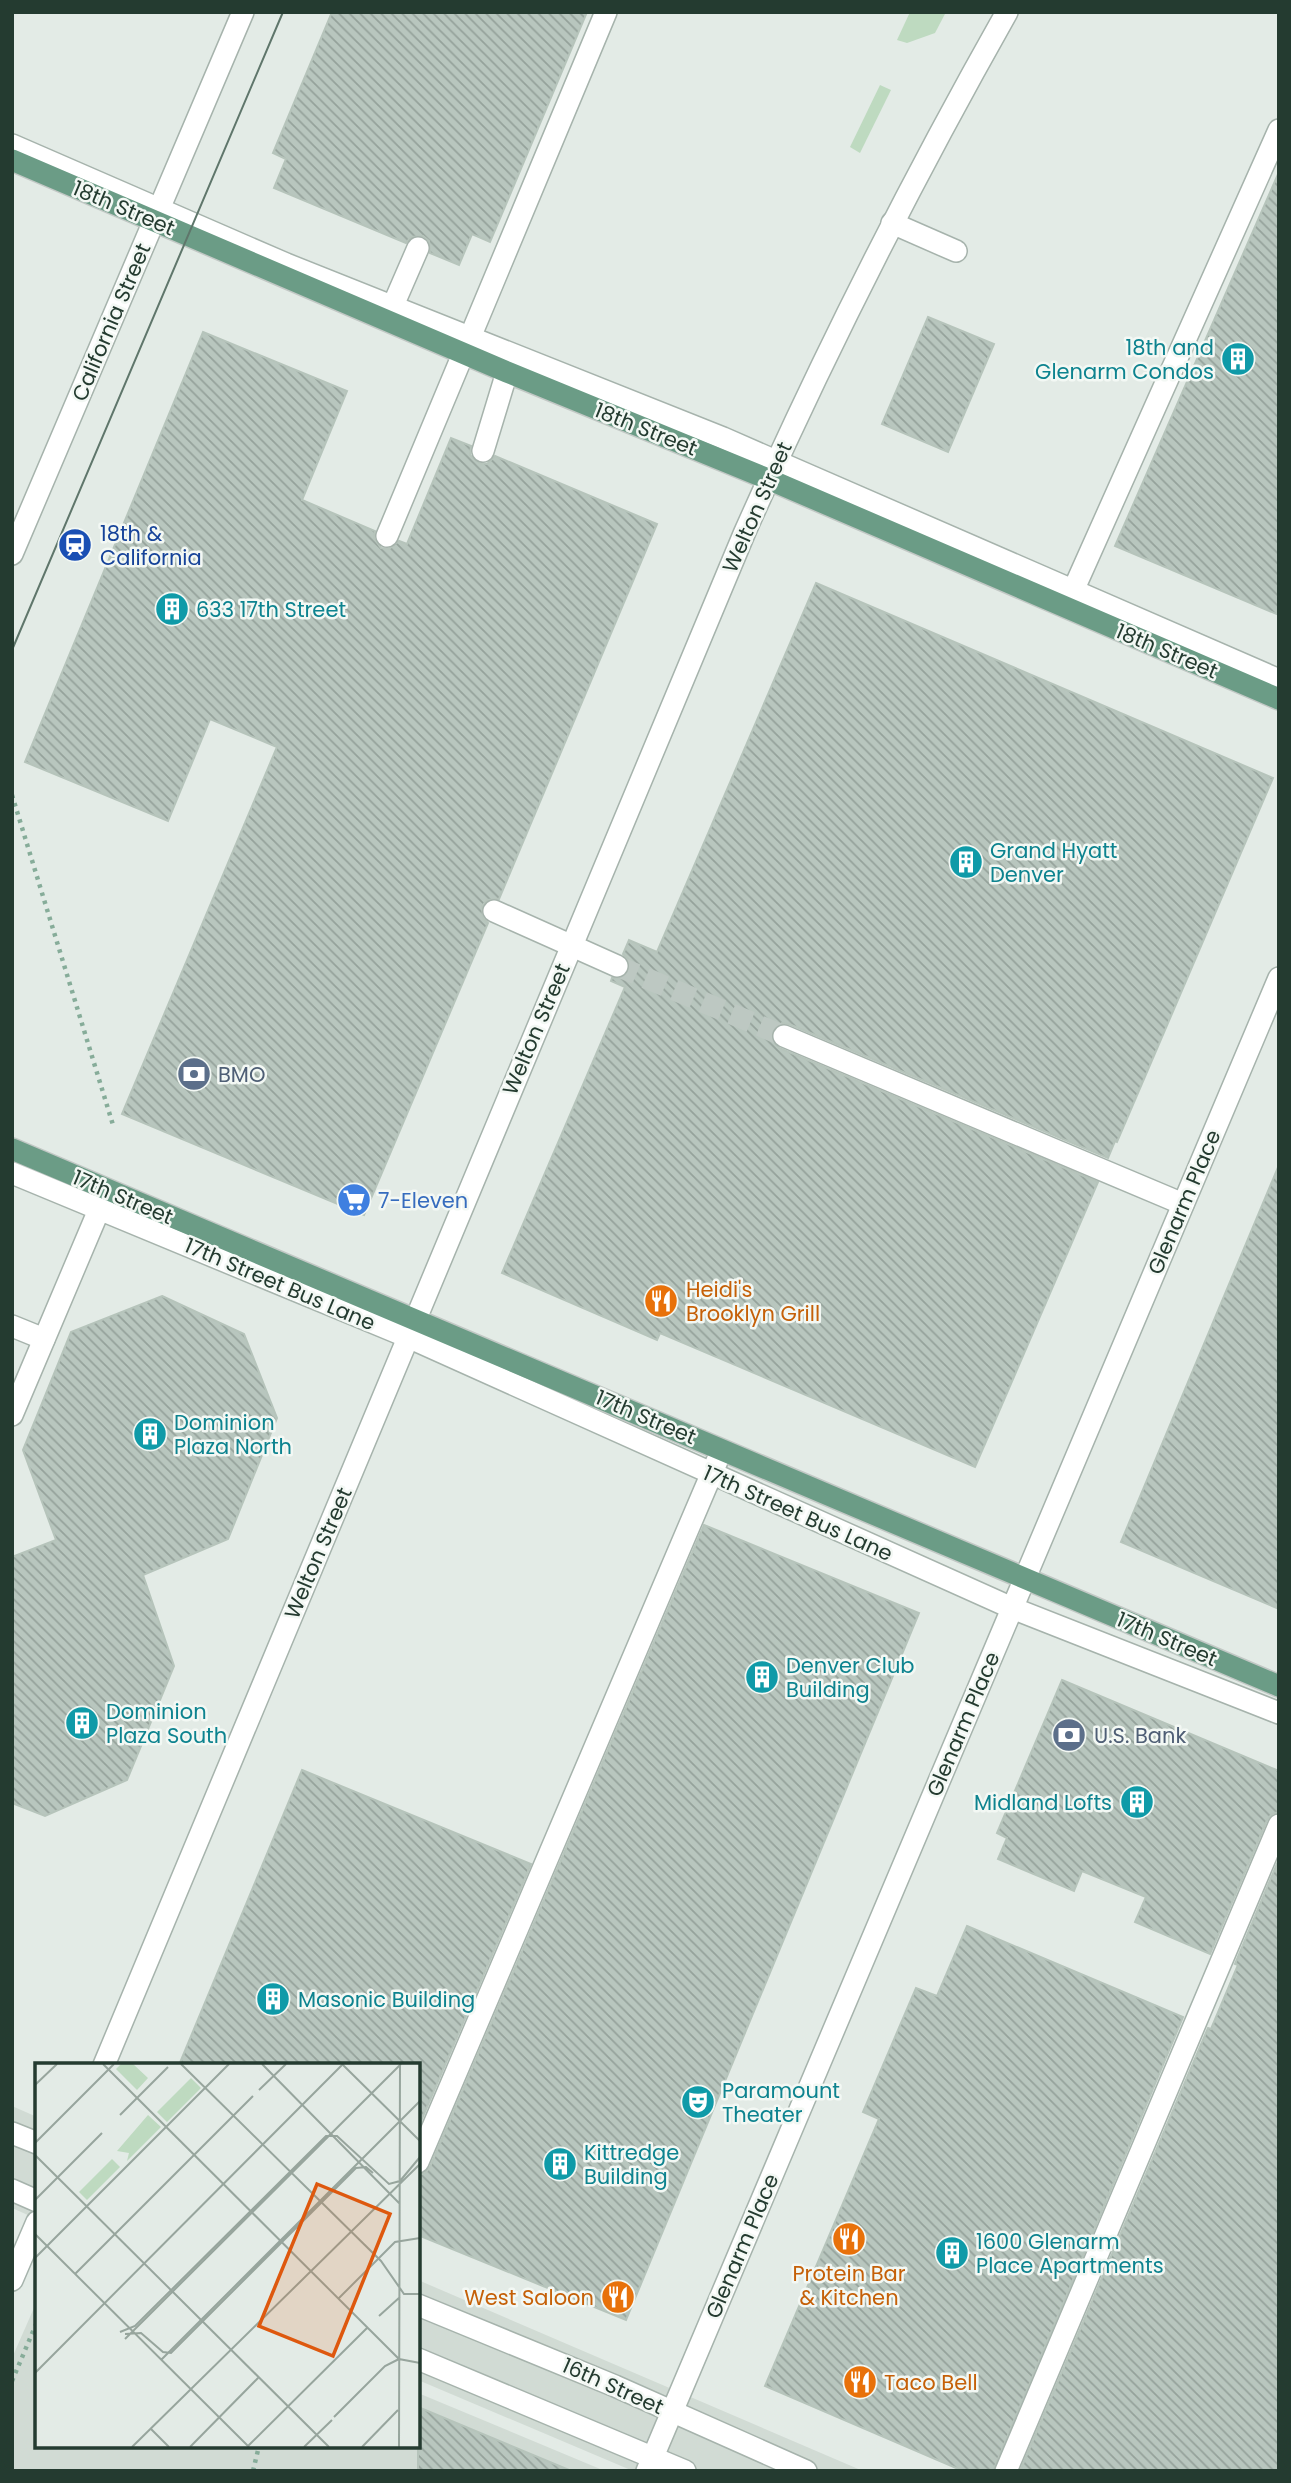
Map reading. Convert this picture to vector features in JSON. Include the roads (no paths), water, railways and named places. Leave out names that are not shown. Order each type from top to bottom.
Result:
[{"type":"main road","name":"18th Street","points":[[12,160],[157,215],[466,345],[507,372],[772,471],[1069,599],[1279,699]]},
{"type":"main road","name":"17th Street","points":[[12,1149],[103,1199],[411,1328],[722,1450],[1279,1686]]},
{"type":"street","name":"California Street","points":[[12,554],[243,12]]},
{"type":"street","points":[[387,536],[606,12]]},
{"type":"street","name":"Welton Street","points":[[105,2063],[772,471],[892,223],[1007,12]]},
{"type":"street","points":[[1279,130],[1069,599],[1279,680]]},
{"type":"street","points":[[12,145],[157,215]]},
{"type":"street","points":[[892,223],[956,251]]},
{"type":"street","points":[[390,313],[418,248]]},
{"type":"street","points":[[466,345],[772,471]]},
{"type":"street","points":[[483,451],[507,372]]},
{"type":"street","points":[[494,911],[618,967]]},
{"type":"street","name":"Glenarm Place","points":[[650,2464],[1279,978]]},
{"type":"street","points":[[784,1036],[1183,1204]]},
{"type":"street","points":[[12,1173],[103,1199],[12,1415]]},
{"type":"street","points":[[12,1326],[44,1339]]},
{"type":"street","name":"17th Street Bus Lane","points":[[411,1328],[711,1474],[1012,1608],[1279,1713]]},
{"type":"street","points":[[420,2157],[722,1450]]},
{"type":"street","points":[[1006,2471],[1279,1825]]},
{"type":"street","points":[[12,2133],[35,2142]]},
{"type":"street","points":[[12,2190],[35,2199]]},
{"type":"street","points":[[12,2280],[35,2227]]},
{"type":"street","name":"16th Street","points":[[420,2306],[615,2385],[806,2471]]},
{"type":"street","points":[[420,2360],[650,2464],[685,2471]]},
{"type":"tunnel","points":[[617,966],[784,1036]]},
{"type":"tram line","points":[[12,650],[283,12]]},
{"type":"place","name":"18th and Glenarm Condos","points":[[1238,359]]},
{"type":"place","name":"18th & California","points":[[75,545]]},
{"type":"place","name":"633 17th Street","points":[[172,609]]},
{"type":"place","name":"Grand Hyatt Denver","points":[[966,862]]},
{"type":"place","name":"BMO","points":[[194,1074]]},
{"type":"place","name":"7-Eleven","points":[[354,1200]]},
{"type":"place","name":"Heidi's Brooklyn Grill","points":[[661,1301]]},
{"type":"place","name":"Dominion Plaza North","points":[[150,1434]]},
{"type":"place","name":"Denver Club Building","points":[[762,1677]]},
{"type":"place","name":"Dominion Plaza South","points":[[82,1723]]},
{"type":"place","name":"U.S. Bank","points":[[1069,1735]]},
{"type":"place","name":"Midland Lofts","points":[[1137,1802]]},
{"type":"place","name":"Masonic Building","points":[[273,1999]]},
{"type":"place","name":"Paramount Theater","points":[[698,2102]]},
{"type":"place","name":"Kittredge Building","points":[[560,2164]]},
{"type":"place","name":"Protein Bar & Kitchen","points":[[849,2239]]},
{"type":"place","name":"1600 Glenarm Place Apartments","points":[[952,2253]]},
{"type":"place","name":"West Saloon","points":[[618,2297]]},
{"type":"place","name":"Taco Bell","points":[[860,2382]]}]
